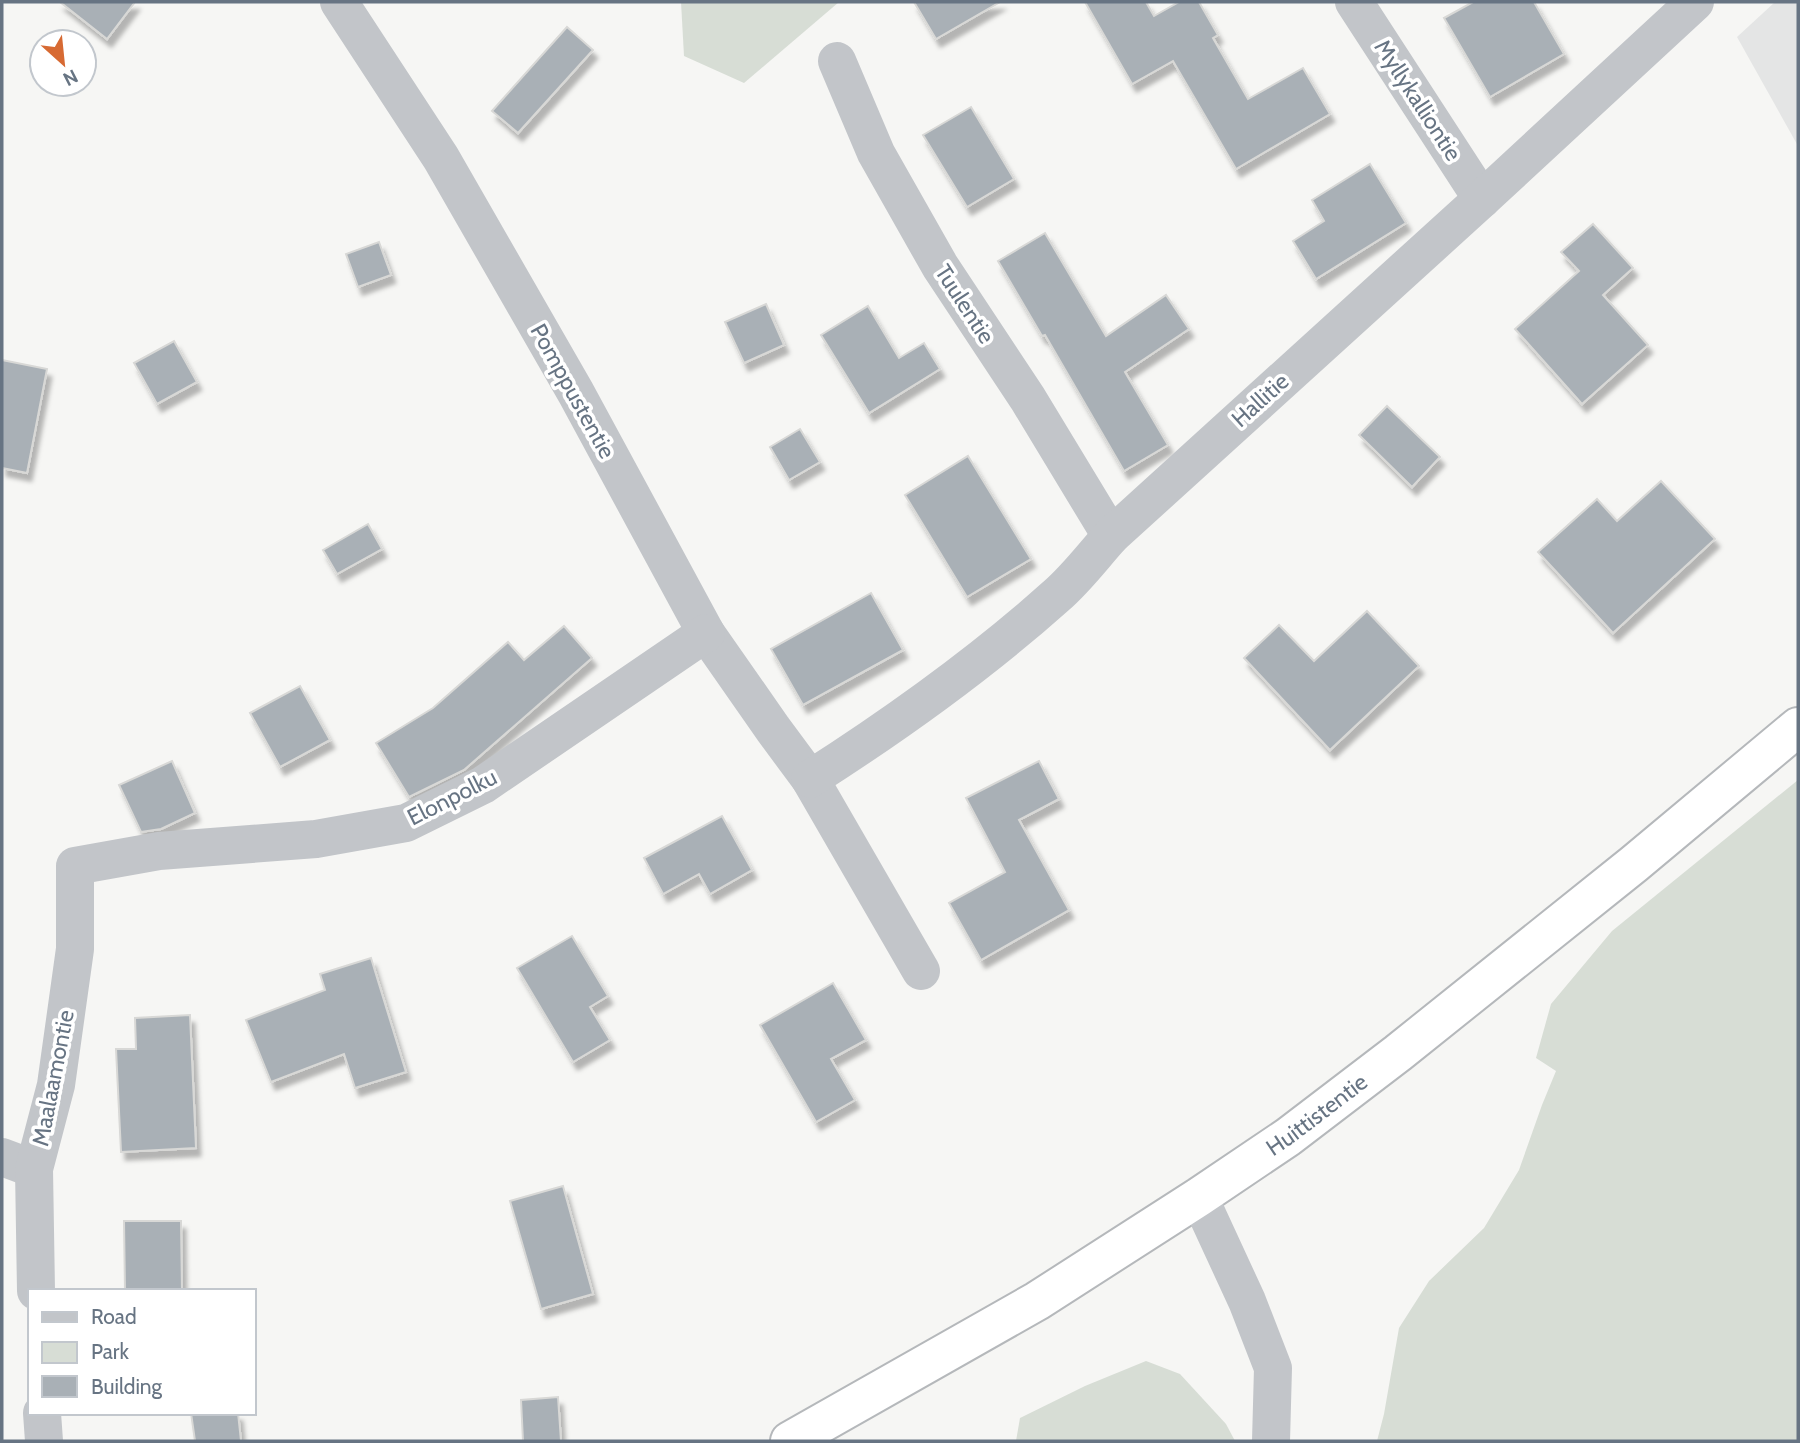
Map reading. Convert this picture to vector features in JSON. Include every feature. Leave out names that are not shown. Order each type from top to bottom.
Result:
[{"type":"highway","name":"Huittistentie","points":[[790,1441],[1037,1301],[1288,1137],[1398,1054],[1798,727]]},
{"type":"street","name":"Pomppustentie","points":[[340,2],[441,158],[576,393],[706,634],[810,779],[921,971]]},
{"type":"street","name":"Myllykalliontie","points":[[1354,2],[1482,199]]},
{"type":"street","name":"Hallitie","points":[[810,779],[963,674],[1059,594],[1111,536],[1695,2]]},
{"type":"street","name":"Tuulentie","points":[[837,61],[876,153],[940,267],[1028,400],[1111,536]]},
{"type":"street","name":"Elonpolku","points":[[75,866],[159,851],[316,839],[406,823],[483,785],[706,634]]},
{"type":"street","name":"Maalaamontie","points":[[36,1289],[18,1163],[56,1085],[75,949],[75,866]]},
{"type":"street","points":[[1199,1197],[1247,1301],[1272,1367],[1270,1441]]},
{"type":"street","points":[[42,1415],[44,1441]]},
{"type":"shaded area","points":[[1775,2],[1798,2],[1798,146],[1737,37]]},
{"type":"green space","points":[[681,2],[839,2],[744,83],[684,56]]},
{"type":"green space","points":[[1798,780],[1798,1441],[1377,1441],[1399,1328],[1429,1281],[1484,1228],[1519,1170],[1556,1071],[1536,1058],[1551,1004],[1612,931]]},
{"type":"green space","points":[[1146,1361],[1180,1374],[1226,1424],[1235,1441],[1016,1441],[1020,1418],[1085,1386]]},
{"type":"building","points":[[60,2],[135,2],[107,39],[98,32],[98,28],[93,28]]},
{"type":"building","points":[[914,2],[1000,2],[936,39]]},
{"type":"building","points":[[1085,2],[1146,2],[1154,16],[1179,2],[1199,2],[1218,35],[1213,38],[1248,99],[1303,68],[1330,114],[1236,169],[1173,61],[1132,84]]},
{"type":"building","points":[[1473,2],[1534,2],[1564,54],[1490,97],[1444,18]]},
{"type":"building","points":[[567,27],[593,50],[518,133],[492,111]]},
{"type":"building","points":[[971,107],[1014,179],[967,207],[923,135]]},
{"type":"building","points":[[1370,164],[1406,223],[1316,279],[1293,241],[1324,221],[1312,200]]},
{"type":"building","points":[[1593,224],[1633,268],[1603,295],[1648,345],[1582,404],[1515,329],[1579,271],[1561,252]]},
{"type":"building","points":[[1045,233],[1106,336],[1166,295],[1189,329],[1125,372],[1168,445],[1124,471],[1045,335],[1042,336],[998,261]]},
{"type":"building","points":[[379,242],[391,275],[358,287],[346,254]]},
{"type":"building","points":[[766,304],[784,345],[744,363],[725,322]]},
{"type":"building","points":[[868,306],[899,358],[924,343],[940,369],[869,413],[821,335]]},
{"type":"building","points":[[174,341],[197,382],[157,404],[134,363]]},
{"type":"building","points":[[2,360],[47,369],[27,473],[2,468]]},
{"type":"building","points":[[1387,406],[1440,457],[1412,487],[1359,435]]},
{"type":"building","points":[[800,429],[820,462],[789,480],[770,447]]},
{"type":"building","points":[[968,456],[1031,559],[967,597],[905,495]]},
{"type":"building","points":[[1661,481],[1715,539],[1613,633],[1538,552],[1597,499],[1617,521]]},
{"type":"building","points":[[368,524],[382,549],[337,574],[323,550]]},
{"type":"building","points":[[871,593],[903,650],[803,705],[771,649]]},
{"type":"building","points":[[1367,611],[1419,666],[1330,750],[1244,658],[1279,625],[1314,661]]},
{"type":"building","points":[[564,626],[592,658],[464,770],[409,797],[376,743],[433,708],[508,642],[524,660]]},
{"type":"building","points":[[300,686],[330,740],[280,767],[250,713]]},
{"type":"building","points":[[172,761],[195,813],[161,829],[141,832],[119,785]]},
{"type":"building","points":[[1039,761],[1059,799],[1019,820],[1069,910],[981,960],[949,903],[1005,872],[966,798]]},
{"type":"building","points":[[722,816],[752,870],[710,894],[699,874],[663,894],[644,858]]},
{"type":"building","points":[[572,936],[608,996],[590,1007],[610,1040],[573,1062],[517,968]]},
{"type":"building","points":[[371,958],[406,1072],[355,1088],[344,1054],[271,1082],[246,1020],[325,990],[320,974]]},
{"type":"building","points":[[833,983],[866,1040],[831,1059],[855,1100],[816,1122],[760,1025]]},
{"type":"building","points":[[190,1015],[196,1148],[121,1152],[116,1049],[136,1049],[135,1018]]},
{"type":"building","points":[[563,1186],[593,1294],[541,1309],[510,1201]]},
{"type":"building","points":[[124,1221],[181,1221],[182,1289],[125,1289]]},
{"type":"building","points":[[558,1397],[561,1441],[523,1441],[521,1400]]},
{"type":"building","points":[[191,1415],[238,1415],[241,1441],[195,1441]]}]
